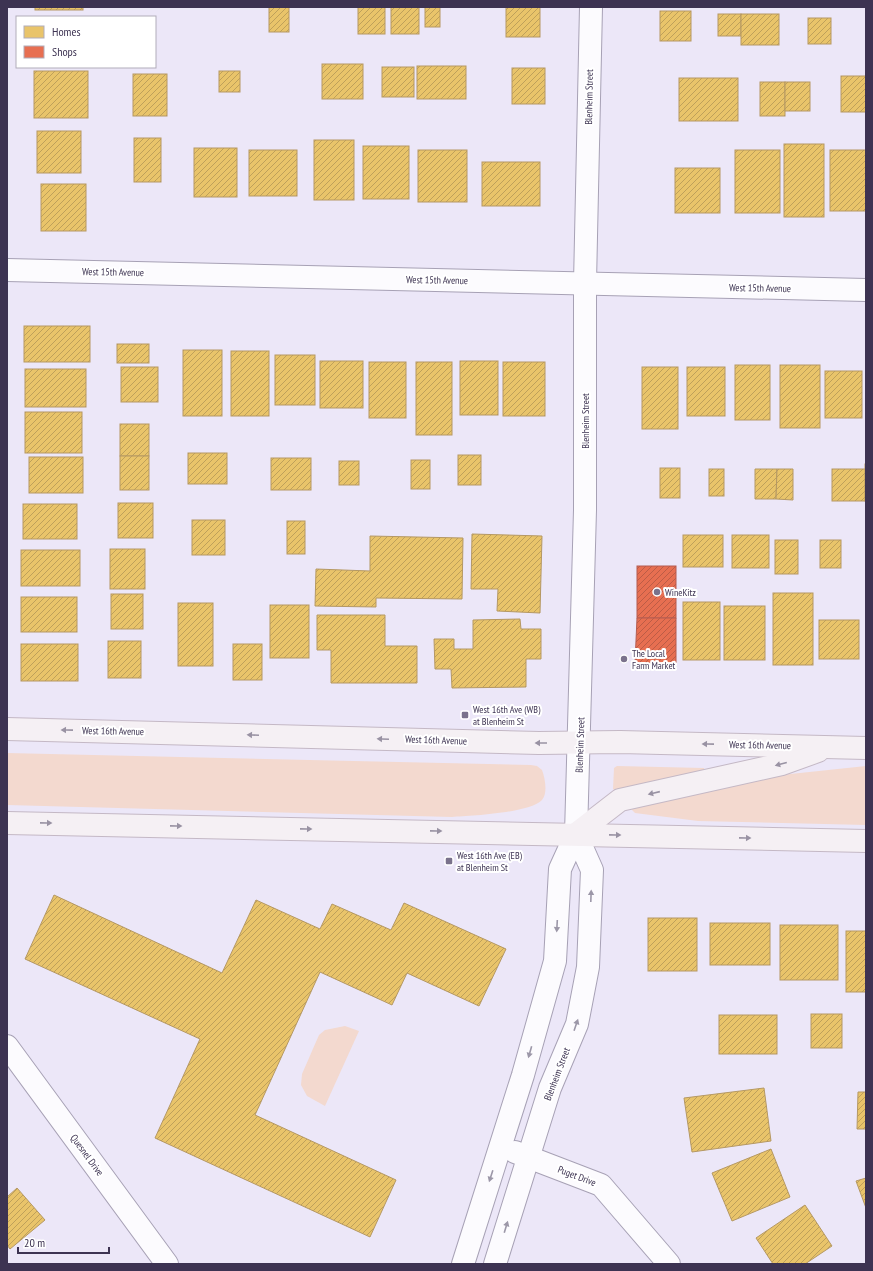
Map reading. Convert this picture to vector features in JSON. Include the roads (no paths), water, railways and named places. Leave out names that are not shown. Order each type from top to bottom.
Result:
[{"type":"main road","name":"West 16th Avenue","points":[[7,729],[539,743],[580,742],[866,748]]},
{"type":"main road","points":[[576,834],[620,800],[782,764],[831,747]]},
{"type":"main road","points":[[7,823],[866,841]]},
{"type":"street","name":"Blenheim Street","points":[[463,1264],[501,1146],[555,961],[560,869],[576,834],[580,742],[585,510],[585,283],[591,7]]},
{"type":"street","name":"West 15th Avenue","points":[[7,270],[866,290]]},
{"type":"street","name":"Blenheim Street","points":[[494,1264],[550,1088],[577,1024],[588,967],[592,870],[576,834]]},
{"type":"street","name":"Quesnel Drive","points":[[7,1046],[167,1264]]},
{"type":"street","name":"Puget Drive","points":[[501,1146],[601,1185],[669,1264]]},
{"type":"place","name":"WineKitz","points":[[657,592]]},
{"type":"place","name":"The Local Farm Market","points":[[624,659]]},
{"type":"place","name":"West 16th Ave (WB) at Blenheim St","points":[[465,715]]},
{"type":"place","name":"West 16th Ave (EB) at Blenheim St","points":[[449,861]]}]
